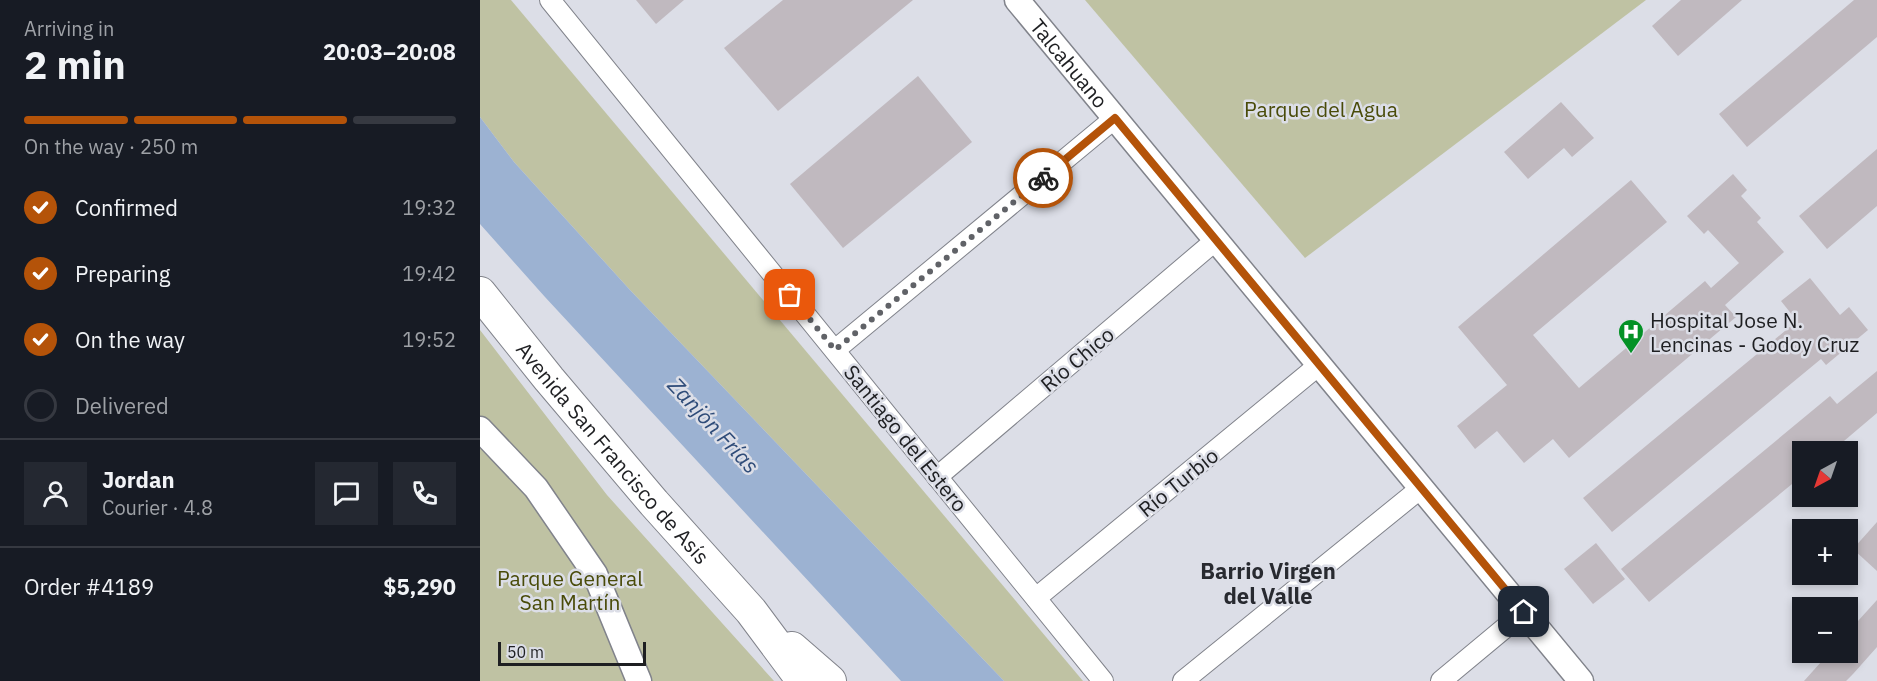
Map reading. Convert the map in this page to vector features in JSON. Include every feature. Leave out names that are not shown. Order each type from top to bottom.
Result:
[{"type":"main road","name":"Avenida San Francisco de Asís","points":[[480,292],[549,379],[751,611],[803,681]]},
{"type":"main road","name":"Avenida San Francisco de Asís","points":[[751,611],[830,681]]},
{"type":"street","name":"Santiago del Estero","points":[[549,0],[1103,681]]},
{"type":"street","name":"Talcahuano","points":[[1017,0],[1581,681]]},
{"type":"street","points":[[835,350],[1115,118]]},
{"type":"street","name":"Río Chico","points":[[937,477],[1216,240]]},
{"type":"street","name":"Río Turbio","points":[[1036,598],[1319,365]]},
{"type":"street","points":[[480,429],[536,488],[595,574],[639,681]]},
{"type":"street","points":[[1183,681],[1421,488]]},
{"type":"street","points":[[1441,681],[1524,612]]},
{"type":"green space","points":[[480,0],[511,0],[1083,681],[1004,681],[630,290],[514,162],[480,117]]},
{"type":"green space","name":"Parque del Agua","points":[[1085,0],[1646,0],[1305,258]]},
{"type":"green space","name":"Parque General San Martín","points":[[480,330],[607,495],[774,681],[480,681]]},
{"type":"water","name":"Zanjón Frías","points":[[480,117],[514,162],[630,290],[1004,681],[901,681],[480,224]]},
{"type":"building","points":[[636,0],[684,0],[656,24]]},
{"type":"building","points":[[783,0],[913,0],[778,111],[724,48]]},
{"type":"building","points":[[1681,0],[1742,0],[1678,56],[1652,26]]},
{"type":"building","points":[[1854,0],[1877,0],[1877,37],[1747,147],[1719,114]]},
{"type":"building","points":[[918,76],[972,142],[843,248],[790,184]]},
{"type":"building","points":[[1561,102],[1594,138],[1572,157],[1564,148],[1528,179],[1504,152]]},
{"type":"building","points":[[1877,149],[1877,206],[1827,249],[1799,216]]},
{"type":"building","points":[[1733,174],[1747,190],[1741,196],[1761,218],[1757,222],[1784,252],[1725,305],[1736,317],[1569,458],[1553,439],[1524,463],[1497,431],[1475,449],[1457,426],[1507,385],[1458,327],[1631,180],[1667,222],[1533,335],[1579,388],[1705,281],[1711,288],[1739,263],[1708,230],[1704,234],[1687,216]]},
{"type":"building","points":[[1810,278],[1840,315],[1849,307],[1868,330],[1826,365],[1821,359],[1612,532],[1583,498],[1797,321],[1781,301]]},
{"type":"building","points":[[1877,371],[1877,413],[1844,441],[1792,441],[1792,484],[1649,602],[1621,569],[1830,396],[1837,404]]},
{"type":"building","points":[[1877,522],[1877,571],[1858,554],[1858,543]]},
{"type":"building","points":[[1596,543],[1625,579],[1593,604],[1564,569]]},
{"type":"building","points":[[1877,600],[1877,647],[1853,674],[1846,681],[1804,681],[1820,663],[1858,663],[1858,621]]},
{"type":"way so far","points":[[790,295],[835,350],[1043,178]]},
{"type":"place","name":"Hospital Jose N. Lencinas - Godoy Cruz","points":[[1631,355]]},
{"type":"district","name":"Barrio Virgen del Valle","points":[[1268,582]]},
{"type":"route","points":[[1043,178],[1115,118],[1524,612]]}]
